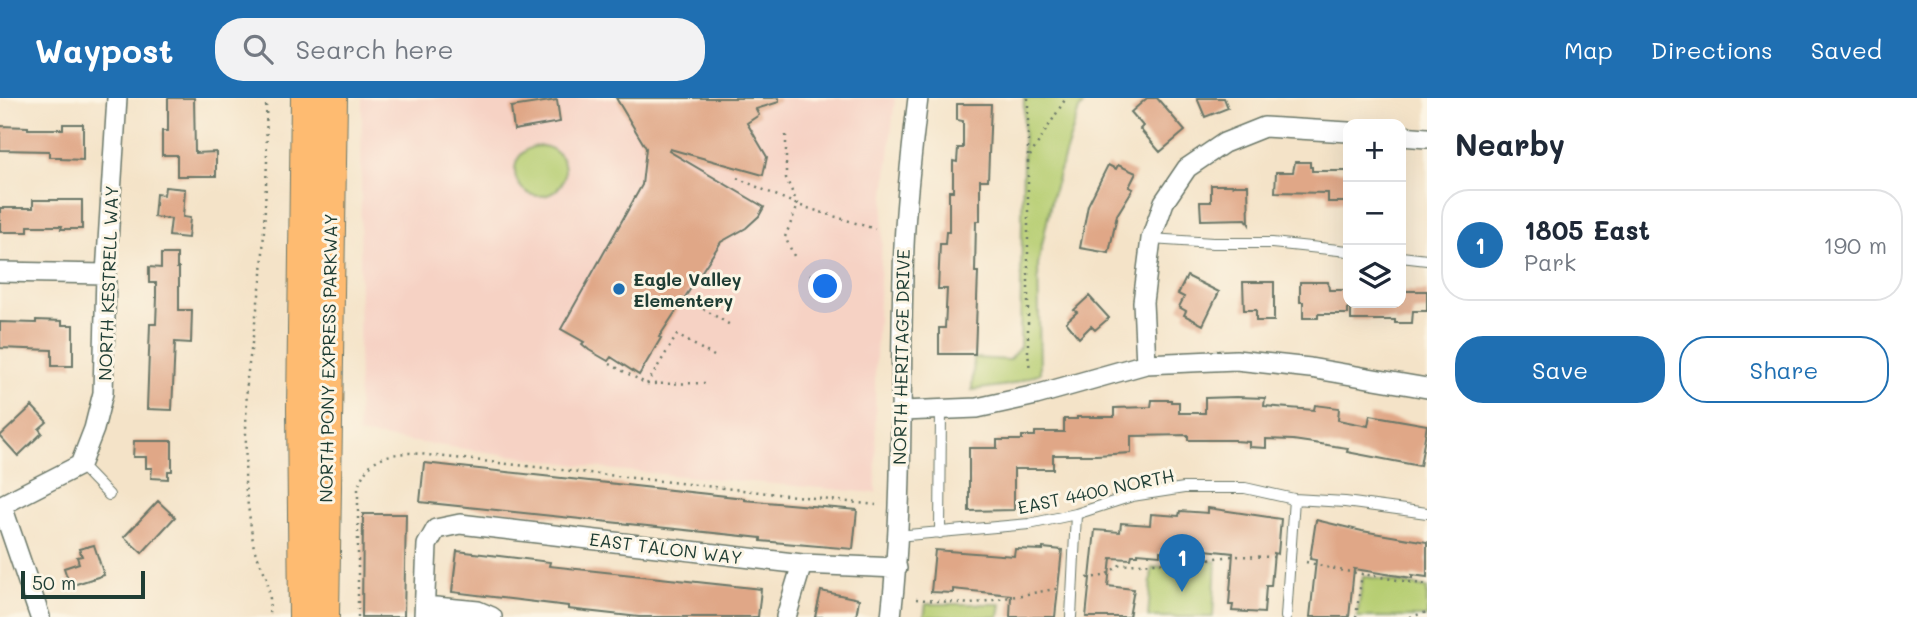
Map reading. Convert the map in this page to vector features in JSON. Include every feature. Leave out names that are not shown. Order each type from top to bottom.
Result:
[{"type":"main road","name":"NORTH PONY EXPRESS PARKWAY","points":[[304,617],[302,409],[306,98]]},
{"type":"main road","name":"NORTH PONY EXPRESS PARKWAY","points":[[324,617],[332,98]]},
{"type":"street","name":"NORTH KESTRELL WAY","points":[[79,465],[94,429],[103,393],[106,274],[117,98]]},
{"type":"street","name":"NORTH HERITAGE DRIVE","points":[[891,617],[897,568],[904,233],[918,98]]},
{"type":"street","points":[[1146,364],[1143,302],[1150,239],[1164,202],[1187,168],[1224,143],[1264,127],[1343,132]]},
{"type":"street","points":[[1406,136],[1427,138]]},
{"type":"street","points":[[0,272],[106,274]]},
{"type":"street","points":[[902,411],[977,408],[1033,396],[1146,364],[1236,360],[1310,368],[1427,388]]},
{"type":"street","points":[[40,617],[1,506],[79,465]]},
{"type":"street","name":"EAST TALON WAY","points":[[424,612],[427,545],[436,529],[460,524],[802,564],[897,568]]},
{"type":"street","points":[[786,617],[802,564]]},
{"type":"street","points":[[424,612],[478,611],[492,617]]},
{"type":"lane","points":[[1150,239],[1272,243],[1343,250]]},
{"type":"lane","points":[[1406,258],[1427,260]]},
{"type":"lane","points":[[940,533],[941,409]]},
{"type":"lane","points":[[79,465],[109,495]]},
{"type":"lane","name":"EAST 4400 NORTH","points":[[897,536],[1029,524],[1076,514],[1132,496],[1184,488],[1245,488],[1294,499],[1345,502],[1427,513]]},
{"type":"lane","points":[[1286,617],[1294,499]]},
{"type":"lane","points":[[1071,617],[1076,514]]},
{"type":"path","points":[[266,98],[267,161],[262,274],[247,379],[245,484],[254,550],[267,578],[269,617]]},
{"type":"path","points":[[1028,98],[1028,353],[1031,370]]},
{"type":"path","points":[[1028,159],[1066,98]]},
{"type":"path","points":[[786,135],[786,178],[798,205],[785,237],[796,260]]},
{"type":"path","points":[[737,178],[798,205],[875,229]]},
{"type":"path","points":[[810,274],[826,286]]},
{"type":"path","points":[[685,298],[732,326]]},
{"type":"path","points":[[647,384],[677,335],[714,356]]},
{"type":"path","points":[[610,364],[647,384],[709,383]]},
{"type":"path","points":[[358,617],[358,488],[361,478],[379,458],[396,454],[410,453],[876,505]]},
{"type":"path","points":[[1083,579],[1104,576],[1120,565],[1233,556],[1281,557]]},
{"type":"path","points":[[1306,562],[1427,585]]},
{"type":"path","points":[[1356,617],[1362,574]]},
{"type":"path","points":[[915,599],[971,604],[1064,588]]},
{"type":"path","points":[[1410,617],[1427,612]]},
{"type":"shaded area","name":"Eagle Valley Elementery","points":[[362,98],[895,98],[884,203],[875,375],[876,493],[615,470],[358,434]]},
{"type":"green space","points":[[1024,98],[1088,98],[1079,110],[1053,193],[1038,264],[1040,373],[1009,385],[972,390],[974,358],[1009,360],[1020,347]]},
{"type":"green space","points":[[540,146],[558,153],[565,171],[558,189],[540,196],[522,189],[515,171],[522,153]]},
{"type":"green space","points":[[1216,561],[1213,617],[1148,617],[1152,568]]},
{"type":"green space","points":[[1363,576],[1427,588],[1427,617],[1357,617]]},
{"type":"green space","points":[[926,604],[1001,604],[999,617],[924,617]]},
{"type":"building","points":[[168,98],[194,98],[195,153],[216,152],[216,176],[177,176],[177,155],[162,155],[162,131],[168,131]]},
{"type":"building","points":[[616,98],[779,98],[779,102],[756,109],[759,115],[747,123],[767,157],[763,175],[670,149],[669,151],[764,207],[746,228],[721,242],[659,337],[661,338],[639,375],[611,357],[608,361],[589,350],[582,344],[584,342],[561,329],[642,185],[646,148]]},
{"type":"building","points":[[1147,98],[1157,98],[1185,131],[1160,152],[1140,129],[1143,126],[1131,112]]},
{"type":"building","points":[[1197,98],[1224,98],[1228,108],[1205,117]]},
{"type":"building","points":[[557,100],[560,122],[514,130],[511,107]]},
{"type":"building","points":[[957,104],[991,104],[988,180],[980,180],[980,221],[976,221],[975,272],[978,272],[975,354],[939,354],[939,328],[945,328],[947,289],[938,289],[940,244],[945,244],[946,232],[949,232],[949,191],[953,191],[953,161],[957,162],[958,148],[963,148],[963,121],[957,120]]},
{"type":"building","points":[[63,124],[83,124],[83,160],[49,157],[49,151],[0,150],[0,126],[63,129]]},
{"type":"building","points":[[1295,162],[1310,162],[1312,171],[1343,171],[1343,202],[1328,202],[1328,193],[1275,192],[1276,172],[1293,172]]},
{"type":"building","points":[[1108,165],[1116,169],[1118,165],[1136,173],[1129,187],[1133,189],[1117,215],[1109,253],[1080,248],[1088,205]]},
{"type":"building","points":[[1211,185],[1248,185],[1249,224],[1246,219],[1201,220],[1200,202],[1211,202]]},
{"type":"building","points":[[165,187],[185,189],[183,217],[190,218],[188,238],[169,236],[171,219],[154,217],[156,194],[164,195]]},
{"type":"building","points":[[33,200],[82,200],[82,229],[28,226],[28,232],[0,232],[0,208],[33,208]]},
{"type":"building","points":[[161,254],[177,254],[179,310],[192,310],[191,343],[175,342],[172,410],[147,409],[150,324],[156,324],[157,297],[156,283],[149,283],[149,267],[161,268]]},
{"type":"building","points":[[1187,276],[1219,292],[1203,325],[1184,315],[1186,311],[1179,307],[1184,297],[1178,294]]},
{"type":"building","points":[[1243,282],[1274,282],[1274,321],[1256,321],[1256,310],[1244,310]]},
{"type":"building","points":[[1300,282],[1328,282],[1329,290],[1343,290],[1343,308],[1348,308],[1348,314],[1318,314],[1318,318],[1303,318],[1303,302],[1300,302]]},
{"type":"building","points":[[1406,291],[1427,291],[1427,311],[1413,311],[1412,323],[1395,323],[1395,320],[1351,320],[1351,308],[1406,308]]},
{"type":"building","points":[[1089,296],[1109,318],[1095,330],[1091,326],[1079,338],[1066,322]]},
{"type":"building","points":[[36,320],[62,321],[62,325],[73,325],[73,366],[52,366],[52,350],[0,348],[0,322],[36,323]]},
{"type":"building","points":[[1205,398],[1265,398],[1264,406],[1314,410],[1315,405],[1339,408],[1338,420],[1368,426],[1370,415],[1427,425],[1420,466],[1347,452],[1348,448],[1293,440],[1266,439],[1266,448],[1249,447],[1249,442],[1235,440],[1188,440],[1188,435],[1131,436],[1131,453],[1053,455],[1053,469],[1014,469],[1014,510],[969,511],[969,448],[997,448],[997,440],[1022,440],[1022,436],[1035,436],[1035,432],[1064,432],[1064,419],[1114,417],[1114,408],[1151,407],[1152,400],[1179,402],[1179,413],[1205,413]]},
{"type":"building","points":[[32,406],[47,422],[39,429],[42,433],[18,456],[0,436]]},
{"type":"building","points":[[134,441],[172,441],[172,471],[168,471],[168,479],[151,478],[152,468],[146,468],[146,457],[133,457]]},
{"type":"building","points":[[424,463],[744,500],[857,510],[853,549],[420,502]]},
{"type":"building","points":[[158,501],[175,517],[142,553],[124,537]]},
{"type":"building","points":[[1208,508],[1281,519],[1278,554],[1274,553],[1271,586],[1266,586],[1264,613],[1232,611],[1233,605],[1229,605],[1233,553],[1196,549],[1196,552],[1160,551],[1160,555],[1138,553],[1132,555],[1131,559],[1111,558],[1108,586],[1134,589],[1129,617],[1086,617],[1095,530],[1120,532],[1121,523],[1150,525],[1151,514],[1179,516],[1180,511],[1208,513]]},
{"type":"building","points":[[363,514],[406,514],[404,617],[362,617]]},
{"type":"building","points":[[1316,520],[1427,542],[1427,577],[1412,575],[1412,578],[1354,569],[1349,617],[1310,617],[1316,560],[1310,559]]},
{"type":"building","points":[[94,545],[104,575],[70,586],[64,568],[79,563],[77,557],[82,556],[79,549]]},
{"type":"building","points":[[1015,549],[1062,550],[1055,617],[1010,617],[1011,595],[953,589],[953,593],[931,592],[935,550],[1014,556]]},
{"type":"building","points":[[457,551],[550,562],[549,566],[761,589],[758,617],[639,617],[452,592]]},
{"type":"building","points":[[821,591],[859,599],[856,617],[815,617]]},
{"type":"place","name":"Eagle Valley Elementery","points":[[619,289]]},
{"type":"place","name":"1805 East","points":[[1182,592]]}]
